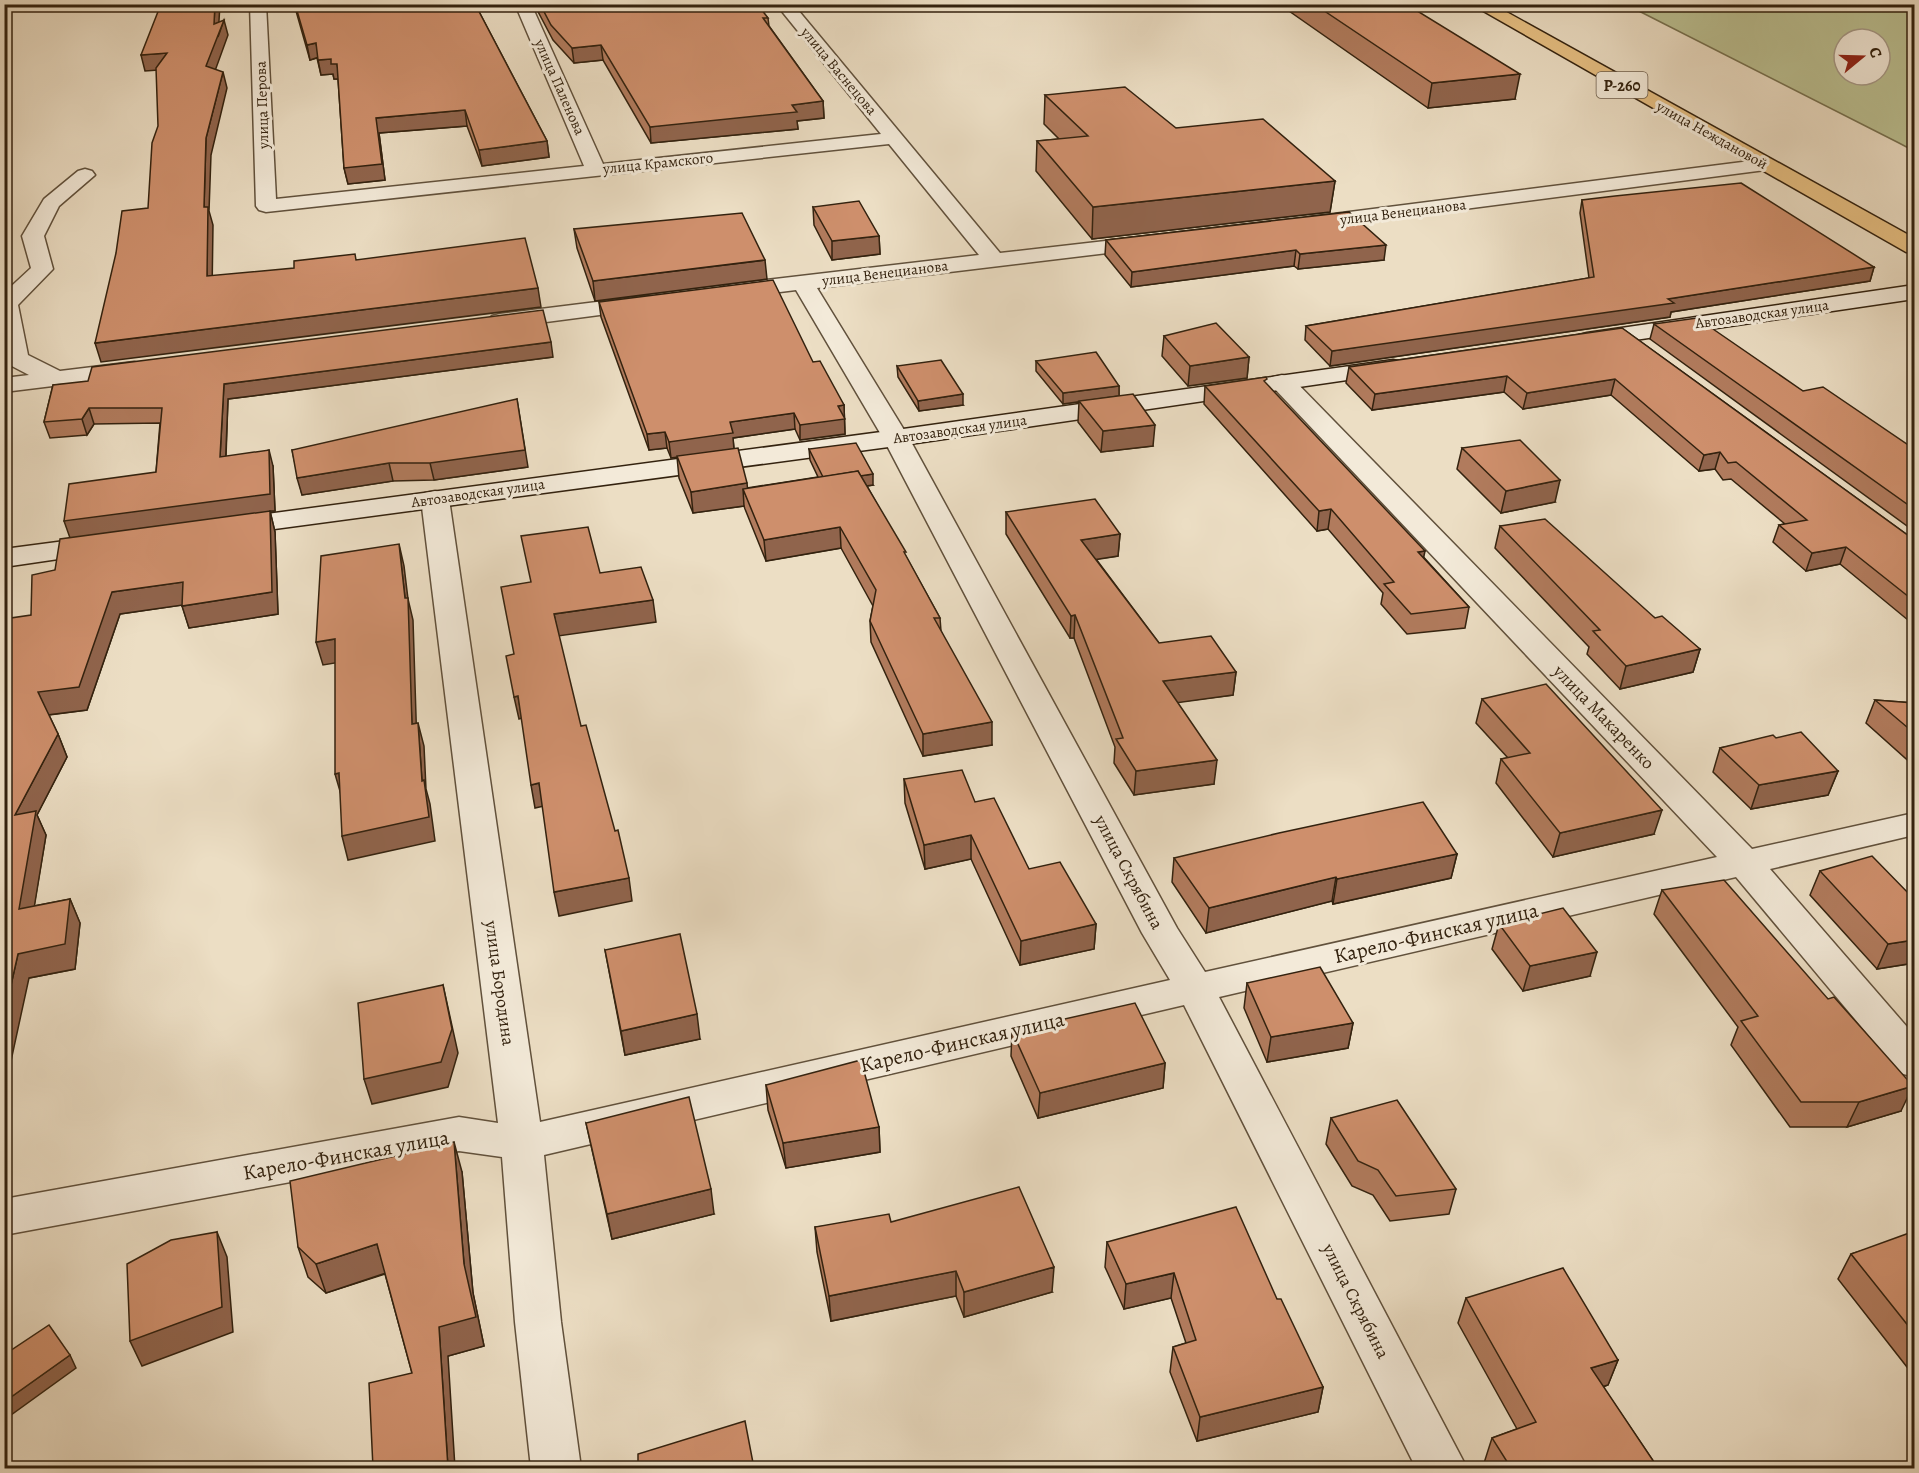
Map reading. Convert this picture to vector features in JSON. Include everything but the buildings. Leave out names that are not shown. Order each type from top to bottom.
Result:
[{"type":"highway","name":"улица Неждановой","points":[[1479,4],[1914,247]]},
{"type":"street","name":"улица Перова","points":[[258,4],[266,206]]},
{"type":"street","name":"улица Паленова","points":[[523,4],[596,170]]},
{"type":"street","name":"улица Васнецова","points":[[784,4],[894,138]]},
{"type":"street","name":"улица Крамского","points":[[266,206],[894,138]]},
{"type":"street","points":[[894,138],[994,260]]},
{"type":"street","name":"улица Венецианова","points":[[1288,225],[1766,165]]},
{"type":"street","points":[[57,379],[17,359],[6,304],[42,269],[33,236],[51,203],[85,175]]},
{"type":"street","name":"улица Венецианова","points":[[707,295],[1171,239]]},
{"type":"street","name":"улица Скрябина","points":[[802,282],[896,438],[1161,933],[1196,988],[1442,1468]]},
{"type":"street","name":"Автозаводская улица","points":[[1566,343],[1914,292]]},
{"type":"street","points":[[483,324],[672,299]]},
{"type":"street","points":[[1625,335],[1654,356]]},
{"type":"street","name":"Автозаводская улица","points":[[202,531],[896,438],[1412,364]]},
{"type":"street","points":[[4,386],[152,366]]},
{"type":"street","name":"улица Макаренко","points":[[1282,382],[1744,863],[1914,1062]]},
{"type":"street","name":"улица Бородина","points":[[435,499],[522,1143],[538,1322],[556,1468]]},
{"type":"street","points":[[4,558],[132,541]]},
{"type":"street","name":"Карело-Финская улица","points":[[4,1217],[459,1134],[522,1143],[1914,824]]},
{"type":"green space","points":[[1627,5],[1914,5],[1914,151]]}]
